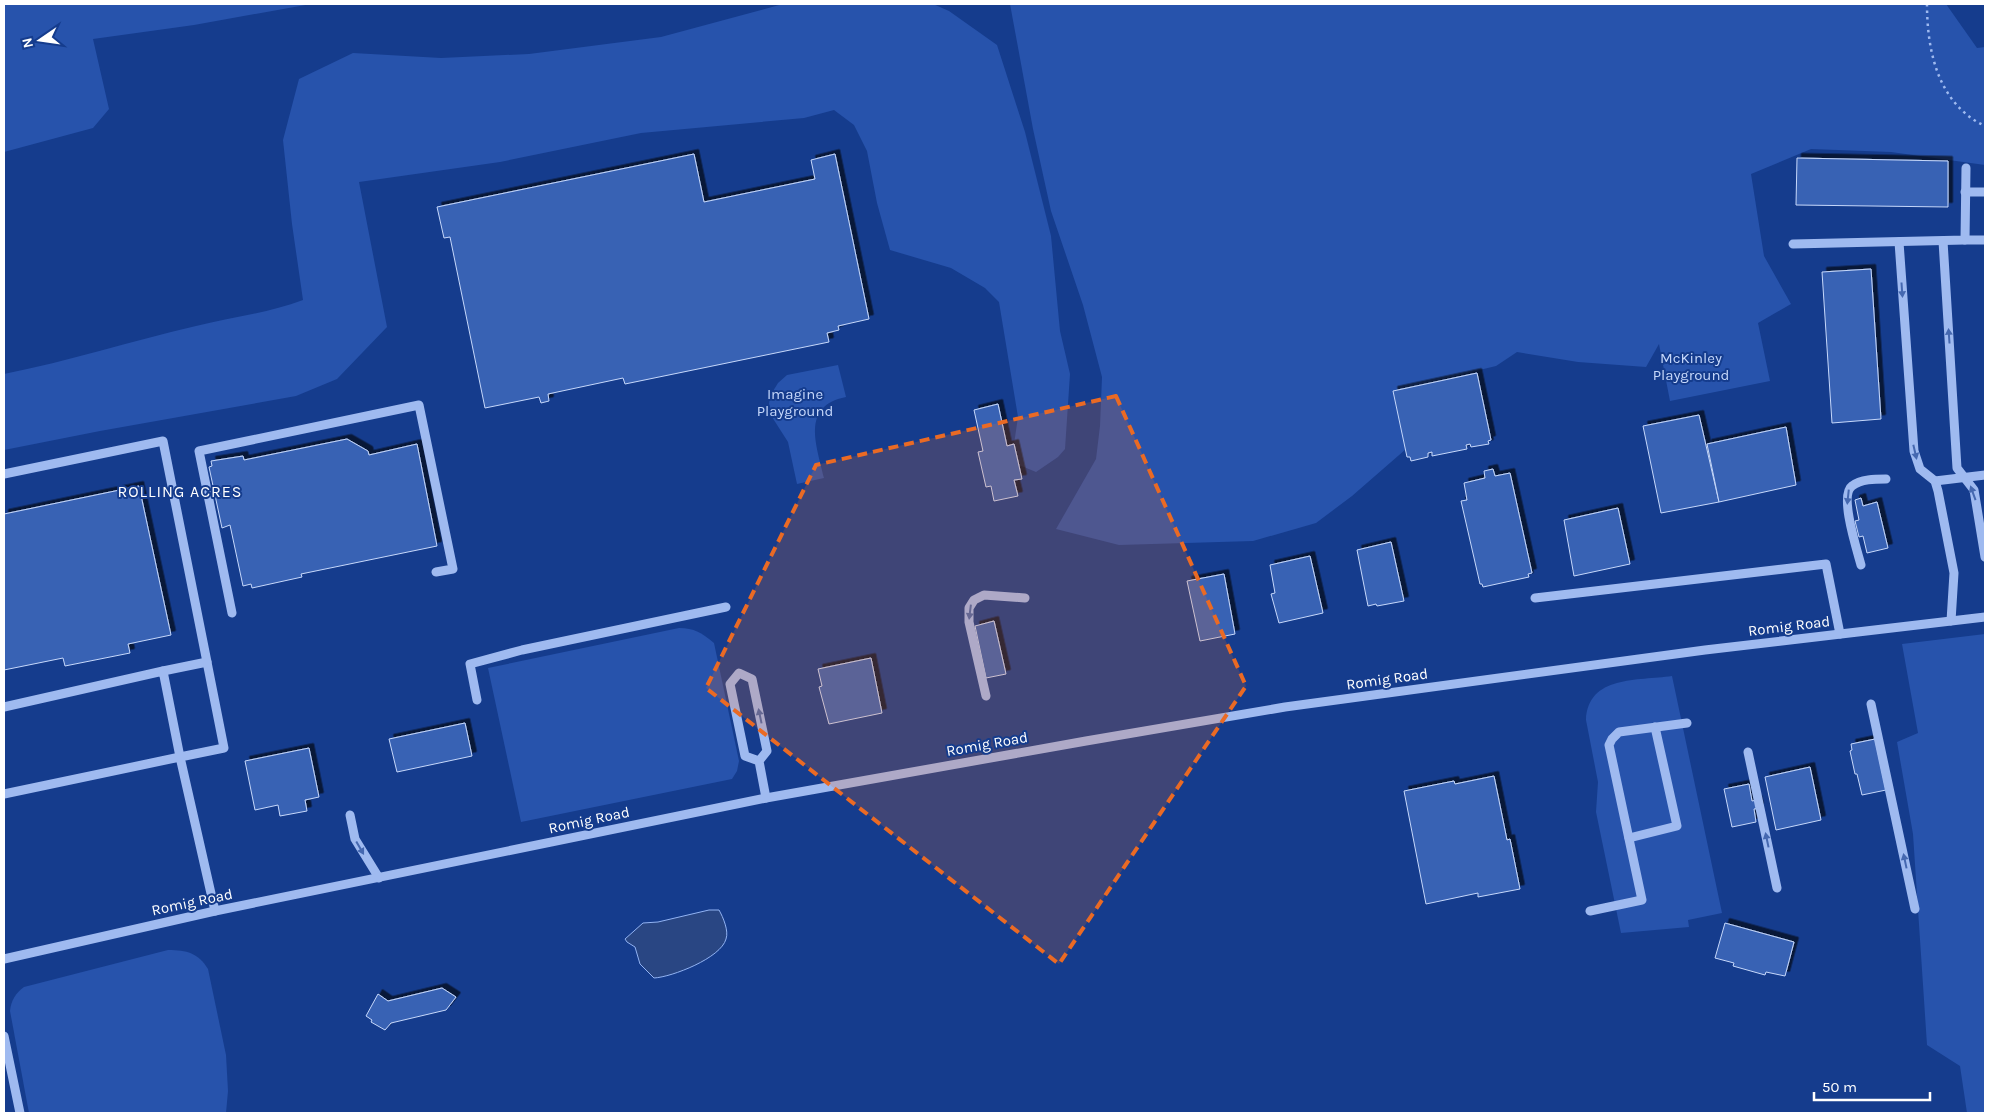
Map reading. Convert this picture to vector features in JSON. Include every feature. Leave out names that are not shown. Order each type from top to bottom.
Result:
[{"type":"street","points":[[1965,240],[1966,168]]},
{"type":"street","points":[[1966,192],[1985,192]]},
{"type":"street","points":[[1793,244],[1985,240]]},
{"type":"street","points":[[1943,241],[1958,468],[1974,490],[1985,557]]},
{"type":"street","points":[[1899,242],[1914,451],[1920,469],[1935,481],[1954,572],[1951,620]]},
{"type":"street","points":[[232,614],[199,451],[419,405],[453,569],[436,572]]},
{"type":"street","points":[[4,474],[163,441],[224,748],[4,794]]},
{"type":"street","points":[[1935,481],[1985,475]]},
{"type":"street","points":[[1861,565],[1846,503],[1847,491],[1858,482],[1886,479]]},
{"type":"street","points":[[1535,598],[1826,564],[1840,634]]},
{"type":"street","points":[[986,696],[969,622],[969,608],[974,600],[984,595],[1025,598]]},
{"type":"street","points":[[478,700],[470,664],[522,650],[726,607]]},
{"type":"street","name":"Romig Road","points":[[4,958],[215,911],[766,798],[1285,707],[1705,650],[1985,617]]},
{"type":"street","points":[[4,707],[207,662]]},
{"type":"street","points":[[163,671],[180,757],[215,911]]},
{"type":"street","points":[[739,673],[752,679],[768,751],[759,761],[745,756],[730,684],[739,673]]},
{"type":"street","points":[[1871,704],[1915,909]]},
{"type":"street","points":[[1590,911],[1642,900],[1609,745],[1612,739],[1619,732],[1687,723]]},
{"type":"street","points":[[1629,838],[1677,826],[1655,727]]},
{"type":"street","points":[[1748,752],[1777,888]]},
{"type":"street","points":[[759,761],[766,798]]},
{"type":"street","points":[[350,815],[356,839],[379,878]]},
{"type":"street","points":[[4,1036],[20,1113]]},
{"type":"path","points":[[1927,4],[1930,41],[1937,71],[1944,88],[1952,101],[1985,126]]},
{"type":"highlighted area","points":[[1116,396],[1246,686],[1059,964],[706,688],[816,465]]},
{"type":"green space","points":[[4,4],[311,4],[194,25],[93,39],[109,109],[93,128],[4,152]]},
{"type":"green space","points":[[783,4],[933,4],[949,11],[997,45],[1025,132],[1051,236],[1060,331],[1070,374],[1065,449],[1058,457],[1036,472],[1019,465],[1014,444],[1018,417],[999,302],[985,288],[951,268],[890,250],[877,203],[867,151],[854,125],[834,110],[804,118],[641,133],[500,162],[359,182],[387,327],[337,379],[296,396],[4,450],[4,374],[196,326],[264,312],[303,300],[283,140],[299,79],[353,53],[441,58],[529,54],[661,37]]},
{"type":"green space","name":"McKinley Playground","points":[[1010,4],[1946,4],[1977,48],[1985,47],[1985,165],[1891,152],[1811,149],[1751,174],[1764,256],[1791,304],[1758,323],[1770,381],[1670,401],[1659,344],[1646,367],[1578,362],[1517,352],[1496,366],[1393,391],[1406,449],[1352,496],[1316,523],[1253,541],[1119,545],[1056,529],[1096,459],[1100,426],[1102,377],[1083,305],[1051,211],[1033,129]]},
{"type":"green space","name":"Imagine Playground","points":[[838,365],[846,397],[832,402],[822,409],[817,418],[815,429],[824,478],[797,484],[788,442],[772,417],[769,404],[770,396],[778,383],[787,375]]},
{"type":"green space","points":[[679,628],[698,632],[714,643],[739,761],[737,771],[732,779],[521,822],[488,668]]},
{"type":"green space","points":[[1985,634],[1985,1113],[1967,1113],[1960,1066],[1927,1045],[1913,834],[1897,742],[1918,733],[1902,644]]},
{"type":"green space","points":[[1672,676],[1722,913],[1688,920],[1689,927],[1621,933],[1596,812],[1598,782],[1586,720],[1589,705],[1596,695],[1605,688],[1630,680]]},
{"type":"green space","points":[[168,950],[181,951],[196,956],[208,969],[226,1055],[228,1091],[226,1113],[29,1113],[10,1011],[11,1003],[16,994],[24,987]]},
{"type":"shaded area","points":[[709,910],[719,910],[724,920],[727,936],[722,946],[706,959],[672,974],[654,978],[640,964],[635,947],[625,939],[643,923],[658,922]]},
{"type":"building","points":[[694,154],[704,202],[815,179],[811,160],[835,154],[869,319],[838,326],[839,330],[827,333],[829,342],[625,384],[623,378],[548,394],[549,401],[541,403],[539,397],[485,408],[450,237],[444,238],[437,207]]},
{"type":"building","points":[[1797,158],[1948,161],[1948,207],[1796,205]]},
{"type":"building","points":[[1871,269],[1881,419],[1832,423],[1822,272]]},
{"type":"building","points":[[1477,373],[1491,440],[1488,441],[1489,444],[1471,447],[1470,444],[1466,445],[1467,449],[1432,456],[1432,452],[1428,453],[1428,457],[1411,461],[1410,457],[1407,457],[1393,391]]},
{"type":"building","points":[[998,404],[1007,446],[1014,444],[1022,479],[1014,480],[1018,496],[994,501],[991,486],[986,487],[978,452],[983,451],[974,410]]},
{"type":"building","points":[[1699,415],[1719,502],[1661,513],[1643,426]]},
{"type":"building","points":[[1786,427],[1796,485],[1719,502],[1707,444]]},
{"type":"building","points":[[347,439],[368,451],[369,455],[417,444],[437,546],[301,574],[302,577],[252,588],[251,584],[243,586],[230,525],[222,528],[209,467],[212,466],[211,461],[243,456],[244,460]]},
{"type":"building","points":[[1493,469],[1495,476],[1510,473],[1532,573],[1528,574],[1529,577],[1483,587],[1480,584],[1461,501],[1467,500],[1464,483],[1485,478],[1484,471]]},
{"type":"building","points":[[139,486],[171,635],[128,644],[130,653],[65,666],[63,658],[4,670],[4,514]]},
{"type":"building","points":[[1861,498],[1863,506],[1877,502],[1888,548],[1867,553],[1863,536],[1859,537],[1855,521],[1859,520],[1855,500]]},
{"type":"building","points":[[1618,508],[1630,564],[1574,576],[1564,520]]},
{"type":"building","points":[[1391,542],[1404,601],[1368,606],[1357,550]]},
{"type":"building","points":[[1310,556],[1323,613],[1279,623],[1271,594],[1275,593],[1270,565]]},
{"type":"building","points":[[1224,574],[1235,634],[1200,641],[1187,581]]},
{"type":"building","points":[[994,621],[1006,674],[986,678],[975,626]]},
{"type":"building","points":[[871,658],[882,713],[829,724],[819,687],[822,686],[818,669]]},
{"type":"building","points":[[465,723],[472,756],[397,772],[389,739]]},
{"type":"building","points":[[1875,739],[1886,790],[1862,795],[1850,751],[1852,750],[1851,744]]},
{"type":"building","points":[[309,748],[319,797],[305,800],[307,811],[280,816],[278,805],[255,810],[245,761]]},
{"type":"building","points":[[1810,767],[1821,820],[1776,830],[1765,777]]},
{"type":"building","points":[[1494,776],[1507,840],[1510,839],[1520,889],[1478,897],[1478,893],[1426,904],[1404,791],[1454,781],[1455,784]]},
{"type":"building","points":[[1749,784],[1752,801],[1757,800],[1759,808],[1754,809],[1756,822],[1732,827],[1724,789]]},
{"type":"building","points":[[1725,923],[1794,942],[1785,976],[1766,972],[1765,975],[1733,966],[1734,963],[1715,958]]},
{"type":"building","points":[[442,988],[456,997],[446,1010],[391,1023],[385,1030],[371,1022],[372,1020],[366,1016],[378,994],[388,1001]]},
{"type":"district","name":"ROLLING ACRES","points":[[180,491]]}]
